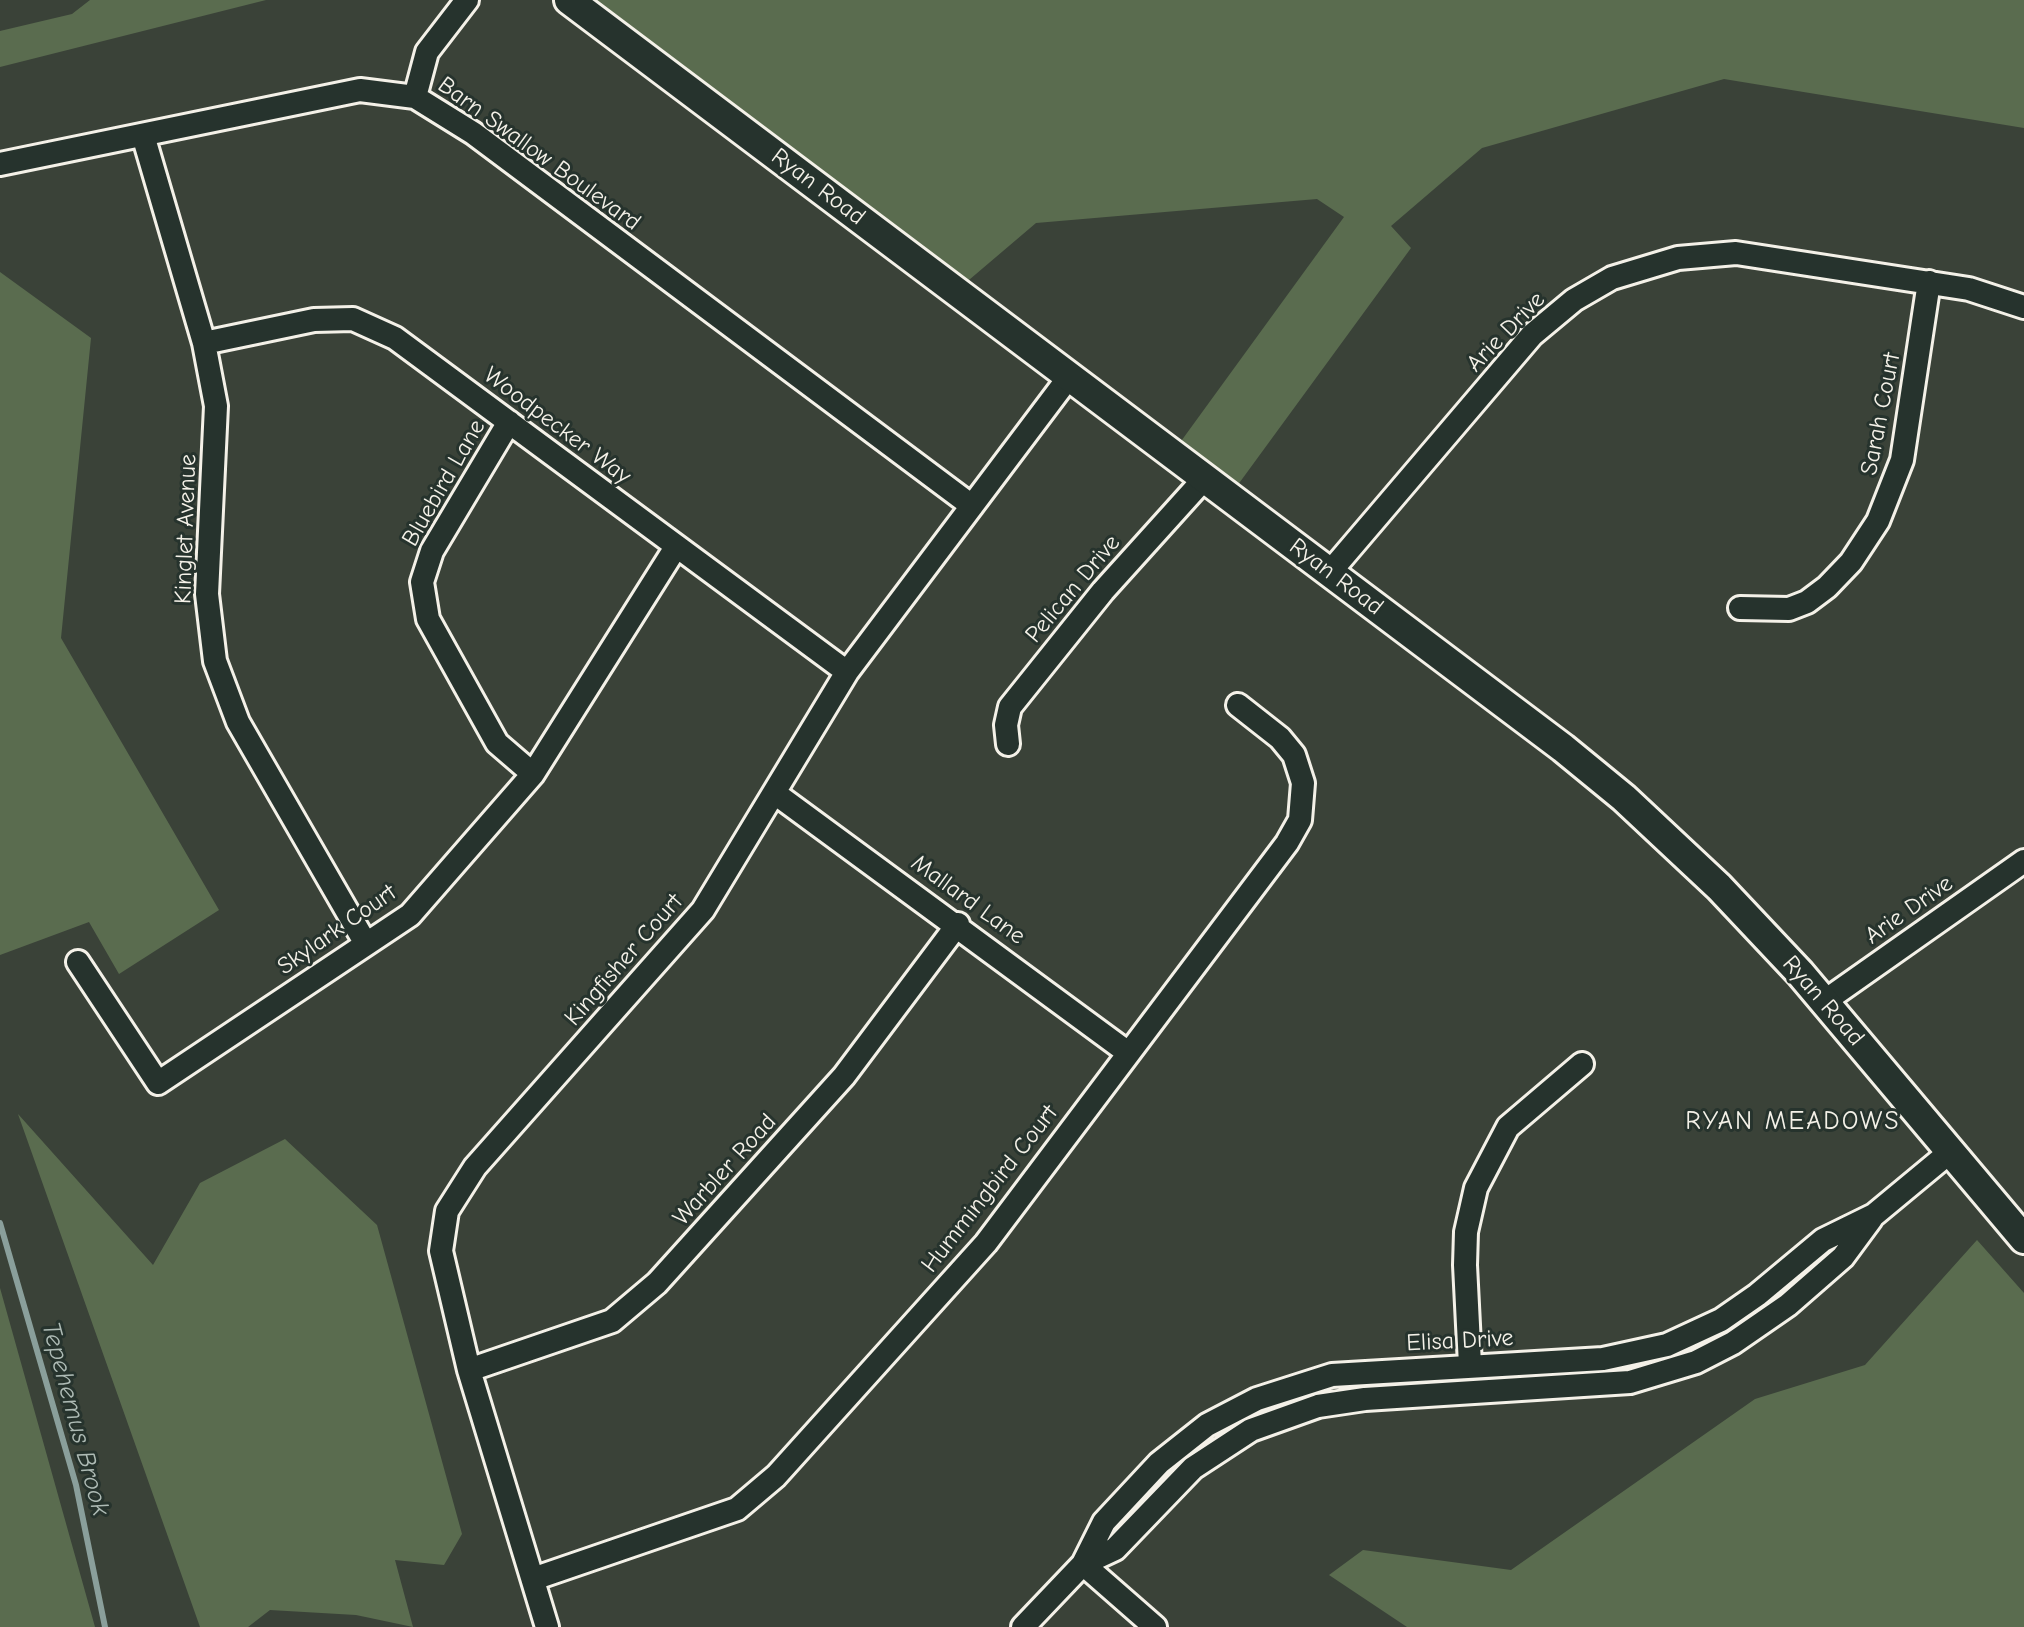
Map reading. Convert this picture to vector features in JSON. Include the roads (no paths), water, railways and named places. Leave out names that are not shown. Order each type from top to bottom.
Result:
[{"type":"street","points":[[415,97],[427,52],[467,0]]},
{"type":"street","name":"Ryan Road","points":[[569,0],[1330,572],[1624,798],[1719,887],[1825,1001],[2024,1239]]},
{"type":"street","name":"Barn Swallow Boulevard","points":[[0,164],[360,90],[415,97],[473,133],[972,506]]},
{"type":"street","name":"Kinglet Avenue","points":[[143,135],[204,343],[216,406],[207,594],[215,661],[238,722],[366,944]]},
{"type":"street","name":"Arie Drive","points":[[1330,572],[1532,335],[1574,300],[1612,278],[1678,258],[1736,253],[1969,289],[2024,307]]},
{"type":"street","name":"Sarah Court","points":[[1740,608],[1789,609],[1807,602],[1851,562],[1878,521],[1902,460],[1929,282]]},
{"type":"street","name":"Woodpecker Way","points":[[204,343],[314,320],[353,319],[395,338],[847,672]]},
{"type":"street","name":"Kingfisher Court","points":[[547,1627],[469,1370],[441,1251],[447,1211],[475,1167],[703,910],[776,794],[847,672],[1069,377]]},
{"type":"street","name":"Bluebird Lane","points":[[509,422],[432,551],[422,582],[428,619],[497,743],[533,774]]},
{"type":"street","name":"Pelican Drive","points":[[1008,744],[1006,725],[1010,707],[1103,591],[1204,479]]},
{"type":"street","name":"Skylark Court","points":[[78,962],[158,1083],[410,915],[533,774],[676,547]]},
{"type":"street","name":"Hummingbird Court","points":[[533,1579],[737,1509],[776,1476],[986,1243],[1287,843],[1300,820],[1303,783],[1294,755],[1280,738],[1238,705]]},
{"type":"street","name":"Mallard Lane","points":[[776,794],[958,924],[1127,1052]]},
{"type":"street","name":"Arie Drive","points":[[1825,1001],[2024,861]]},
{"type":"street","name":"Warbler Road","points":[[469,1370],[612,1321],[657,1283],[844,1076],[958,924]]},
{"type":"street","points":[[1470,1365],[1466,1232],[1476,1188],[1508,1127],[1528,1106],[1582,1064]]},
{"type":"street","name":"Elisa Drive","points":[[1023,1627],[1083,1564],[1104,1522],[1159,1463],[1207,1425],[1257,1399],[1332,1375],[1618,1357],[1690,1335],[1743,1305],[1823,1240],[1874,1215],[1950,1152]]},
{"type":"street","name":"Elisa Drive","points":[[1083,1564],[1115,1549],[1179,1480],[1223,1446],[1281,1417],[1337,1403],[1623,1383],[1696,1362],[1758,1327],[1843,1257],[1874,1215]]},
{"type":"street","points":[[1743,1305],[1758,1327]]},
{"type":"street","points":[[1618,1357],[1623,1383]]},
{"type":"street","points":[[1332,1375],[1337,1403]]},
{"type":"street","points":[[1207,1425],[1223,1446]]},
{"type":"street","points":[[1083,1564],[1155,1627]]},
{"type":"waterway","name":"Tepehemus Brook","points":[[0,1223],[76,1485],[105,1627]]},
{"type":"district","name":"RYAN MEADOWS","points":[[1793,1122]]}]
